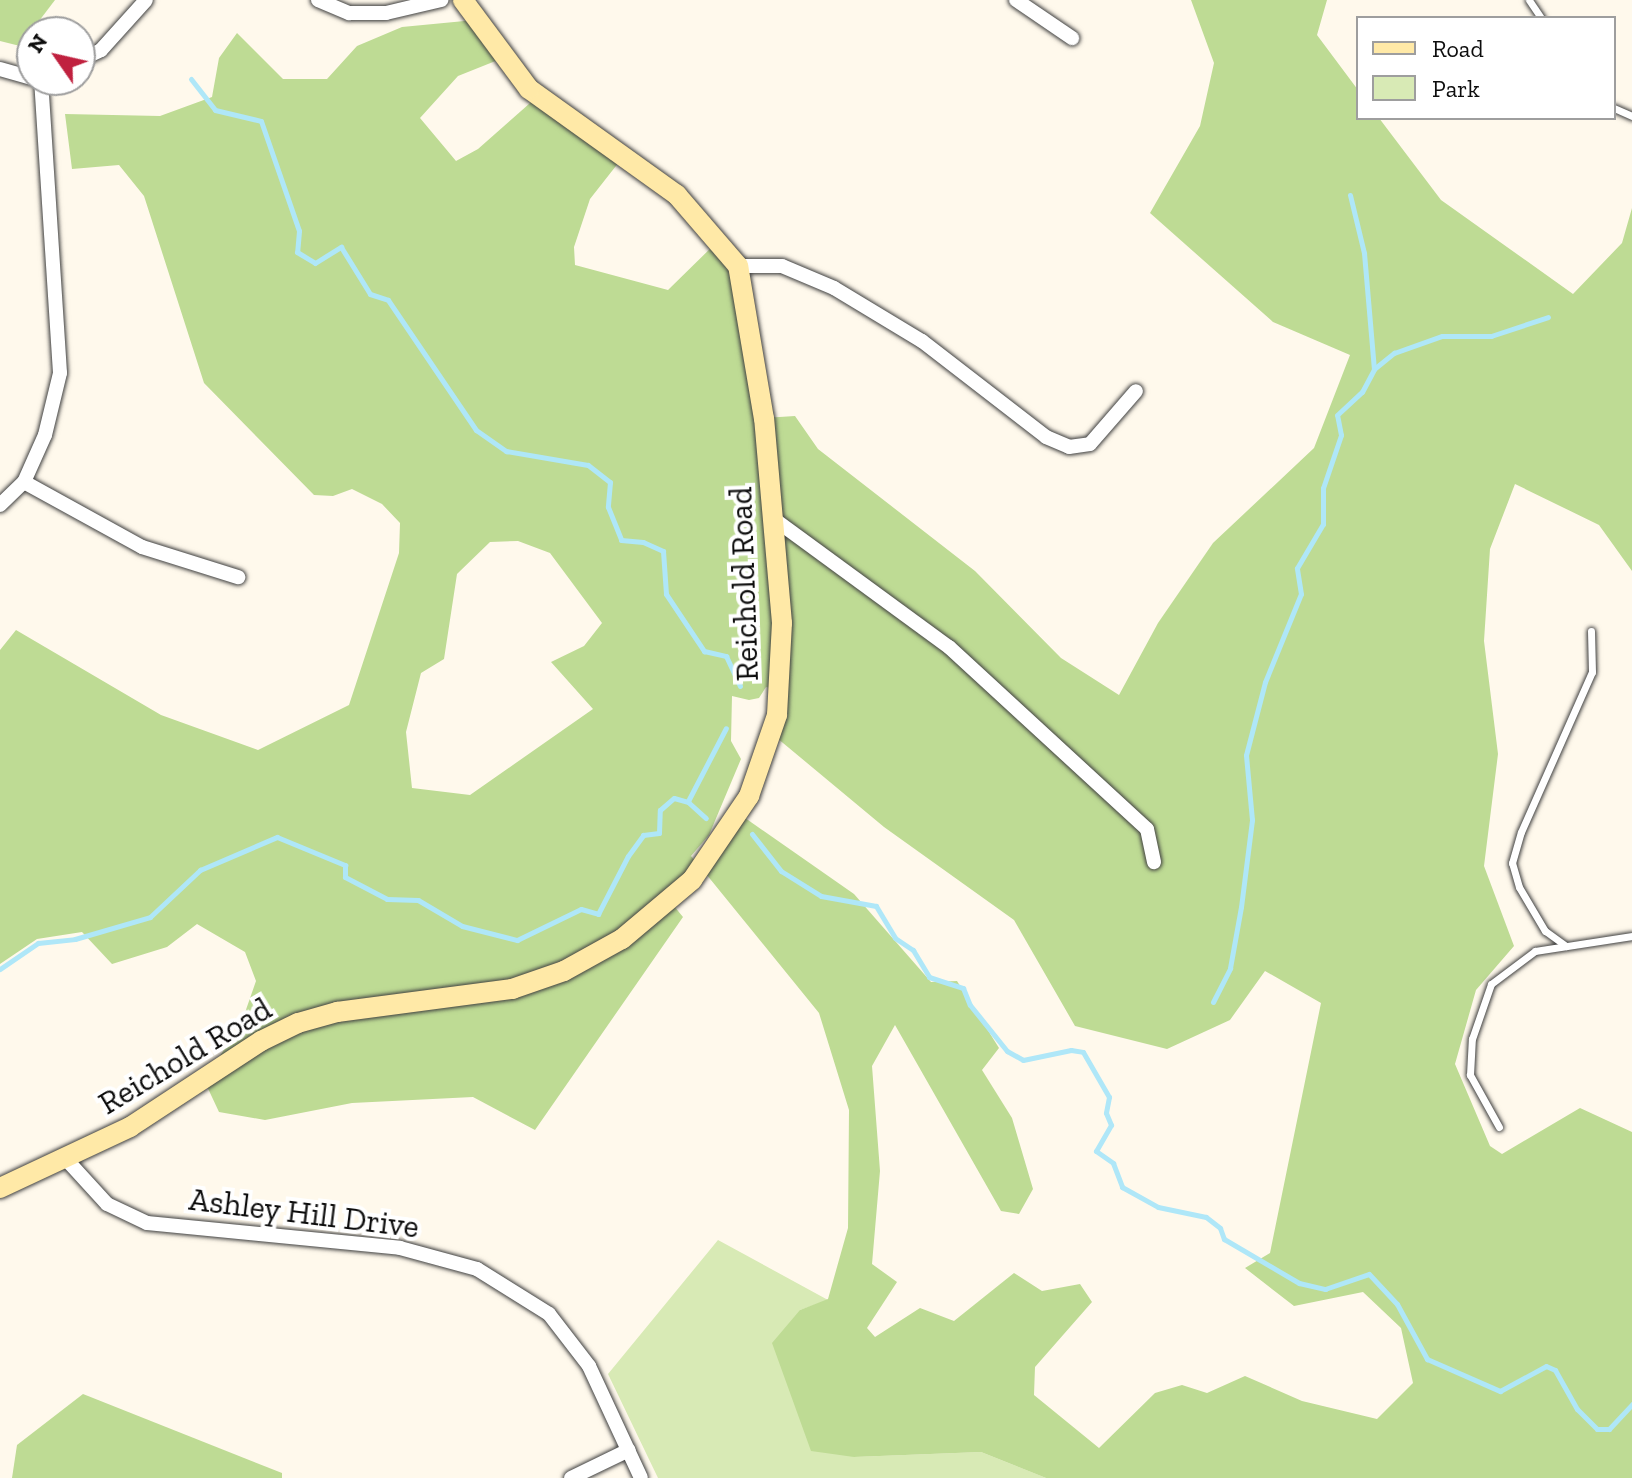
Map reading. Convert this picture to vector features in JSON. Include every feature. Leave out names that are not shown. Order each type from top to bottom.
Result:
[{"type":"street","points":[[96,52],[146,0]]},
{"type":"street","points":[[318,0],[349,13],[386,13],[441,0]]},
{"type":"street","name":"Reichold Road","points":[[0,1188],[158,1111],[261,1041],[317,1016],[512,989],[564,971],[622,939],[692,880],[749,796],[777,715],[782,623],[774,519],[752,325],[738,266],[677,195],[529,89],[463,0]]},
{"type":"street","points":[[1016,0],[1072,38]]},
{"type":"street","points":[[0,505],[24,482],[45,435],[60,373],[41,96]]},
{"type":"street","points":[[738,266],[782,266],[834,288],[922,341],[1046,437],[1069,447],[1090,444],[1136,391]]},
{"type":"street","points":[[24,482],[142,547],[238,577]]},
{"type":"street","points":[[774,519],[949,647],[1147,829],[1154,862]]},
{"type":"street","name":"Ashley Hill Drive","points":[[65,1158],[107,1204],[147,1223],[400,1248],[477,1269],[549,1314],[589,1366],[641,1478]]},
{"type":"street","points":[[571,1478],[629,1450]]},
{"type":"lane","points":[[1566,946],[1545,931],[1519,887],[1512,863],[1592,672],[1591,631]]},
{"type":"lane","points":[[1499,1127],[1470,1075],[1481,1001],[1503,971],[1535,951],[1632,936]]},
{"type":"green space","points":[[0,0],[55,0],[43,16],[16,16],[16,45],[0,41]]},
{"type":"green space","points":[[1191,0],[1327,0],[1317,35],[1356,87],[1356,120],[1381,120],[1441,200],[1573,294],[1622,243],[1632,208],[1632,571],[1599,525],[1515,484],[1490,549],[1484,641],[1498,754],[1484,866],[1514,946],[1476,990],[1455,1064],[1490,1146],[1502,1154],[1580,1108],[1632,1132],[1632,1478],[1046,1478],[981,1452],[854,1457],[811,1451],[772,1343],[800,1310],[828,1299],[848,1228],[849,1110],[819,1013],[702,869],[669,900],[683,917],[535,1130],[473,1097],[352,1103],[265,1120],[219,1112],[204,1080],[241,1024],[256,981],[245,952],[197,924],[167,947],[112,964],[82,932],[37,939],[0,964],[0,650],[16,630],[161,715],[258,750],[349,705],[399,553],[400,523],[382,504],[352,489],[333,496],[314,495],[204,383],[144,196],[119,165],[72,169],[65,114],[160,116],[212,97],[219,58],[237,33],[283,79],[327,79],[357,46],[402,27],[475,20],[503,58],[458,76],[420,118],[456,161],[478,149],[538,96],[623,157],[590,199],[574,247],[575,265],[668,290],[719,240],[738,266],[764,418],[795,416],[818,449],[975,571],[1061,658],[1119,695],[1158,623],[1213,543],[1314,448],[1350,355],[1273,322],[1150,213],[1200,126],[1214,63]],"holes":[[[518,541],[550,553],[602,623],[584,646],[551,662],[593,709],[470,795],[412,788],[406,732],[421,673],[444,659],[457,574],[490,542]],[[766,687],[779,690],[771,733],[884,827],[1014,920],[1075,1026],[1167,1049],[1230,1020],[1265,971],[1321,1003],[1270,1253],[1245,1268],[1294,1306],[1363,1292],[1401,1328],[1413,1383],[1377,1419],[1302,1401],[1245,1376],[1207,1393],[1182,1385],[1155,1393],[1099,1448],[1034,1395],[1035,1367],[1092,1302],[1080,1284],[1042,1291],[1014,1273],[954,1321],[920,1308],[875,1337],[867,1328],[897,1282],[872,1264],[880,1171],[872,1066],[895,1025],[1001,1211],[1019,1214],[1033,1189],[1012,1118],[982,1070],[999,1048],[957,981],[931,982],[854,894],[738,813],[701,868],[691,856],[709,835],[741,759],[731,741],[732,696],[749,700],[759,698]]]},
{"type":"green space","points":[[718,1240],[828,1300],[800,1310],[854,1457],[981,1452],[1046,1478],[658,1478],[608,1374]]},
{"type":"green space","points":[[83,1394],[282,1473],[282,1478],[12,1478],[17,1445]]},
{"type":"waterway","points":[[191,79],[215,110],[261,121],[299,231],[297,252],[315,263],[341,247],[370,294],[388,300],[476,430],[506,451],[588,465],[610,482],[608,507],[621,540],[643,542],[663,551],[666,594],[704,651],[726,656],[740,686]]},
{"type":"waterway","points":[[1350,195],[1364,253],[1374,369]]},
{"type":"waterway","points":[[1213,1002],[1230,968],[1241,907],[1252,820],[1246,755],[1265,682],[1301,594],[1297,568],[1323,524],[1323,488],[1341,435],[1337,415],[1362,392],[1374,369],[1394,353],[1442,336],[1491,336],[1548,317]]},
{"type":"waterway","points":[[688,801],[726,728]]},
{"type":"waterway","points":[[0,969],[38,943],[75,939],[150,917],[200,870],[277,837],[345,865],[345,877],[387,899],[418,900],[462,926],[517,940],[581,909],[598,914],[628,856],[643,835],[659,833],[660,810],[674,798],[688,802],[706,818]]},
{"type":"waterway","points":[[752,834],[781,871],[821,896],[876,906],[895,938],[913,950],[929,977],[963,988],[970,1005],[1007,1051],[1023,1060],[1071,1050],[1083,1052],[1109,1097],[1106,1113],[1111,1125],[1096,1151],[1113,1163],[1122,1187],[1158,1207],[1206,1217],[1220,1228],[1224,1239],[1299,1283],[1325,1289],[1369,1274],[1397,1304],[1427,1359],[1500,1391],[1546,1366],[1555,1370],[1577,1409],[1597,1429],[1609,1429],[1632,1404]]}]
